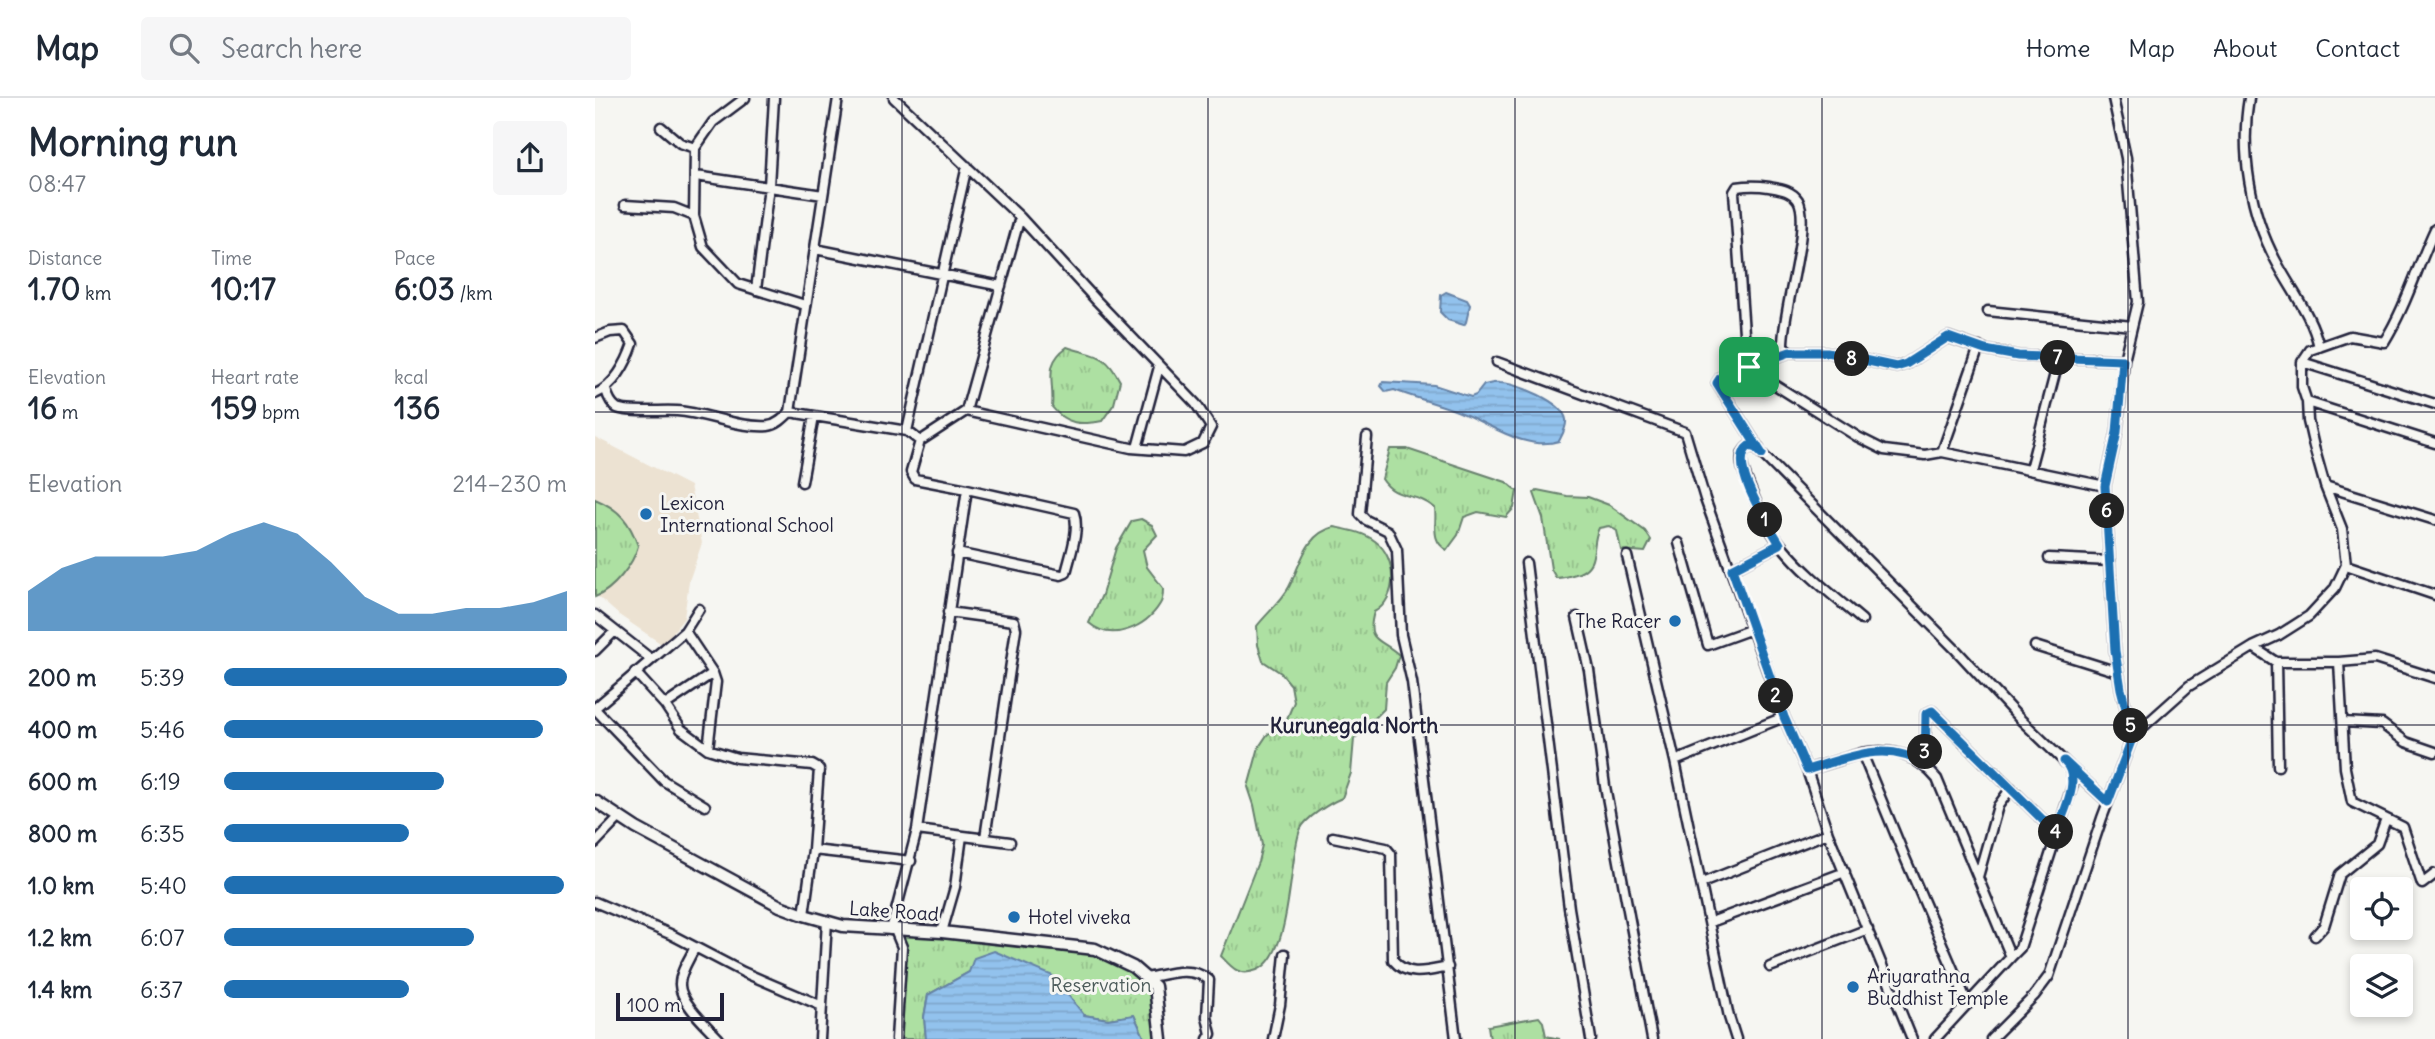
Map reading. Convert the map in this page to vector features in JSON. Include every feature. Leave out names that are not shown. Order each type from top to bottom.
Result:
[{"type":"main road","name":"Lake Road","points":[[595,801],[619,818],[780,906],[804,915],[843,926],[942,932],[1095,949],[1133,967],[1146,978]]},
{"type":"main road","points":[[1146,978],[1155,986],[1161,1039]]},
{"type":"street","points":[[745,98],[713,122],[695,148],[694,216],[703,247],[738,284],[805,305]]},
{"type":"street","points":[[756,290],[769,186],[773,98]]},
{"type":"street","points":[[606,390],[610,401],[624,410],[673,411],[720,421],[769,426],[779,422],[790,412],[838,98]]},
{"type":"street","points":[[894,98],[1020,217],[1196,404],[1211,427],[1203,443],[1184,452],[1137,448],[966,411]]},
{"type":"street","points":[[2113,98],[2126,158],[2132,204],[2138,302],[2123,360],[2117,432],[2105,486],[2118,672],[2133,736]]},
{"type":"street","points":[[2249,98],[2246,154],[2256,212],[2274,259],[2315,328],[2319,347]]},
{"type":"street","points":[[661,127],[680,143],[695,148]]},
{"type":"street","points":[[907,432],[967,166]]},
{"type":"street","points":[[696,176],[823,195]]},
{"type":"street","points":[[1790,352],[1783,345],[1783,333],[1788,295],[1801,242],[1802,211],[1797,200],[1786,190],[1751,184],[1737,187],[1734,192],[1746,361],[1749,367],[1774,386],[1872,444],[1897,453],[1926,455],[1942,452],[2105,486]]},
{"type":"street","points":[[625,205],[674,208],[694,216]]},
{"type":"street","points":[[957,553],[1061,575],[1066,573],[1072,550],[1076,518],[1074,513],[915,479],[911,472],[920,441],[966,411],[1020,217]]},
{"type":"street","points":[[1991,1039],[2034,996],[2049,976],[2133,736],[2189,685],[2309,616],[2335,588],[2346,565],[2342,529],[2325,486],[2308,421],[2307,402],[2302,387],[2302,362],[2310,350],[2350,336],[2384,342],[2399,319],[2422,255],[2435,229]]},
{"type":"street","points":[[815,249],[1001,286]]},
{"type":"street","points":[[1988,310],[2132,326]]},
{"type":"street","points":[[595,338],[618,330],[624,331],[633,344],[628,357],[606,390],[595,394]]},
{"type":"street","points":[[1762,454],[1717,383],[1721,377],[1790,352],[1827,352],[1896,367],[1906,364],[1948,337],[2018,356],[2123,360]]},
{"type":"street","points":[[1942,452],[1979,347]]},
{"type":"street","points":[[2030,470],[2059,358]]},
{"type":"street","points":[[1497,362],[1683,430],[1705,499],[1784,717],[1912,1039]]},
{"type":"street","points":[[2302,362],[2435,404]]},
{"type":"street","points":[[1137,448],[1159,367]]},
{"type":"street","points":[[2307,402],[2435,443]]},
{"type":"street","points":[[790,412],[907,432],[920,441]]},
{"type":"street","points":[[802,482],[814,416]]},
{"type":"street","points":[[1367,437],[1360,514],[1388,531],[1397,550],[1401,635],[1412,681],[1456,1039]]},
{"type":"street","points":[[1862,620],[1826,590],[1780,544],[1758,508],[1743,470],[1741,457],[1744,449],[1749,446],[1756,448],[1956,650],[2019,718],[2108,802]]},
{"type":"street","points":[[2325,486],[2435,520]]},
{"type":"street","points":[[896,1039],[902,947],[893,930],[917,830],[967,489]]},
{"type":"street","points":[[1679,543],[1707,645],[1752,629]]},
{"type":"street","points":[[1732,569],[1780,544]]},
{"type":"street","points":[[1627,556],[1736,1039]]},
{"type":"street","points":[[2049,558],[2110,561]]},
{"type":"street","points":[[1526,563],[1569,908],[1591,1039]]},
{"type":"street","points":[[2346,565],[2435,595]]},
{"type":"street","points":[[699,609],[685,631],[635,671],[595,708],[664,781],[705,806]]},
{"type":"street","points":[[948,612],[1014,621],[1016,629],[985,838]]},
{"type":"street","points":[[595,615],[651,659]]},
{"type":"street","points":[[1577,617],[1589,670],[1605,786],[1652,1039]]},
{"type":"street","points":[[595,651],[615,631]]},
{"type":"street","points":[[685,631],[713,673],[716,682],[708,749]]},
{"type":"street","points":[[2035,646],[2118,672]]},
{"type":"street","points":[[2253,647],[2276,662],[2375,659],[2435,678]]},
{"type":"street","points":[[2276,662],[2278,766]]},
{"type":"street","points":[[2339,662],[2345,768],[2352,802],[2403,827],[2422,884],[2435,874]]},
{"type":"street","points":[[635,671],[665,705],[681,729],[708,749],[737,758],[812,765],[819,769],[813,850],[804,915]]},
{"type":"street","points":[[665,705],[713,673]]},
{"type":"street","points":[[1925,765],[1926,714],[1932,711],[2056,833]]},
{"type":"street","points":[[1675,761],[1784,717]]},
{"type":"street","points":[[2343,722],[2382,724],[2406,742],[2435,752]]},
{"type":"street","points":[[1807,770],[1874,751],[1900,752],[1925,765],[1937,779],[2011,957]]},
{"type":"street","points":[[1863,753],[1968,1004]]},
{"type":"street","points":[[1935,1039],[2020,948],[2074,781],[2069,766],[2064,761]]},
{"type":"street","points":[[1978,877],[1998,806],[2011,788]]},
{"type":"street","points":[[595,842],[619,818]]},
{"type":"street","points":[[2315,936],[2324,926],[2340,874],[2377,845],[2386,819]]},
{"type":"street","points":[[917,830],[1010,842]]},
{"type":"street","points":[[1702,883],[1828,833]]},
{"type":"street","points":[[942,932],[955,887],[962,836]]},
{"type":"street","points":[[1333,837],[1386,848],[1391,854],[1393,960],[1400,968],[1416,973],[1448,967]]},
{"type":"street","points":[[813,850],[911,862]]},
{"type":"street","points":[[1711,922],[1845,872]]},
{"type":"street","points":[[595,902],[822,1006]]},
{"type":"street","points":[[820,1039],[827,920]]},
{"type":"street","points":[[1770,967],[1868,929]]},
{"type":"street","points":[[695,947],[680,982],[681,992],[686,1002],[719,1039]]},
{"type":"street","points":[[1273,1039],[1280,1005],[1285,954]]},
{"type":"street","points":[[1146,978],[1189,971],[1201,973],[1209,980],[1207,1017],[1210,1037]]},
{"type":"shaded area","name":"Lexicon International School","points":[[595,437],[690,486],[702,543],[689,581],[684,618],[663,645],[619,615],[595,594]]},
{"type":"green space","points":[[1067,347],[1098,356],[1109,364],[1120,381],[1114,404],[1102,421],[1074,422],[1057,413],[1052,407],[1052,367],[1059,354]]},
{"type":"green space","points":[[1390,449],[1407,449],[1506,482],[1517,491],[1514,508],[1506,517],[1478,512],[1464,517],[1458,535],[1447,550],[1436,537],[1435,508],[1420,499],[1393,490],[1382,479]]},
{"type":"green space","points":[[1537,490],[1588,497],[1609,505],[1645,531],[1651,540],[1645,552],[1621,550],[1617,531],[1609,526],[1599,528],[1590,565],[1579,573],[1556,578],[1551,569],[1543,518],[1534,493]]},
{"type":"green space","points":[[595,499],[623,517],[638,546],[632,561],[621,576],[609,589],[595,597]]},
{"type":"green space","points":[[1141,519],[1152,525],[1157,535],[1143,550],[1147,567],[1163,588],[1162,601],[1146,619],[1128,630],[1108,632],[1098,629],[1089,623],[1102,595],[1116,548],[1132,521]]},
{"type":"green space","points":[[1334,527],[1370,538],[1388,557],[1391,588],[1388,598],[1374,612],[1372,629],[1376,639],[1399,655],[1386,682],[1384,709],[1354,739],[1351,773],[1342,798],[1312,816],[1300,830],[1283,929],[1277,947],[1268,961],[1257,970],[1241,972],[1232,968],[1221,956],[1258,862],[1262,845],[1248,787],[1259,747],[1267,735],[1286,721],[1294,702],[1291,685],[1281,673],[1263,661],[1258,645],[1257,626],[1286,592],[1310,543],[1316,536]]},
{"type":"green space","name":"Reservation","points":[[895,930],[1095,949],[1155,986],[1161,1039],[1145,1039],[1134,1015],[1108,1019],[1084,1015],[1053,976],[969,972],[928,995],[924,1017],[926,1039],[896,1039],[902,947]]},
{"type":"green space","points":[[1539,1017],[1546,1036],[1560,1039],[1490,1039],[1488,1026]]},
{"type":"water","points":[[1446,292],[1467,300],[1470,305],[1464,325],[1448,320],[1440,312],[1441,295]]},
{"type":"water","points":[[1383,382],[1434,385],[1471,397],[1484,385],[1507,384],[1548,400],[1563,413],[1566,425],[1559,441],[1546,443],[1520,439],[1449,408],[1394,390],[1386,392],[1381,386]]},
{"type":"water","points":[[994,951],[1053,976],[1084,1015],[1108,1019],[1134,1015],[1145,1039],[926,1039],[924,1017],[928,995],[969,972],[974,958]]},
{"type":"place","name":"Lexicon International School","points":[[646,514]]},
{"type":"place","name":"The Racer","points":[[1675,621]]},
{"type":"place","name":"Hotel viveka","points":[[1014,917]]},
{"type":"place","name":"Ariyarathna Buddhist Temple","points":[[1853,987]]},
{"type":"district","name":"Kurunegala North","points":[[1354,725]]},
{"type":"route","points":[[1948,337],[1985,350],[2018,356],[2123,360],[2117,432],[2105,486],[2115,651],[2133,736],[2108,802],[2064,761],[2069,766],[2074,781],[2056,833],[1932,711],[1926,714],[1925,765],[1900,752],[1874,751],[1807,770],[1784,717],[1732,569],[1780,544],[1758,508],[1743,470],[1741,457],[1744,449],[1749,446],[1762,454],[1717,383],[1721,377],[1749,367],[1790,352],[1827,352],[1896,367],[1917,358],[1948,337]]}]
